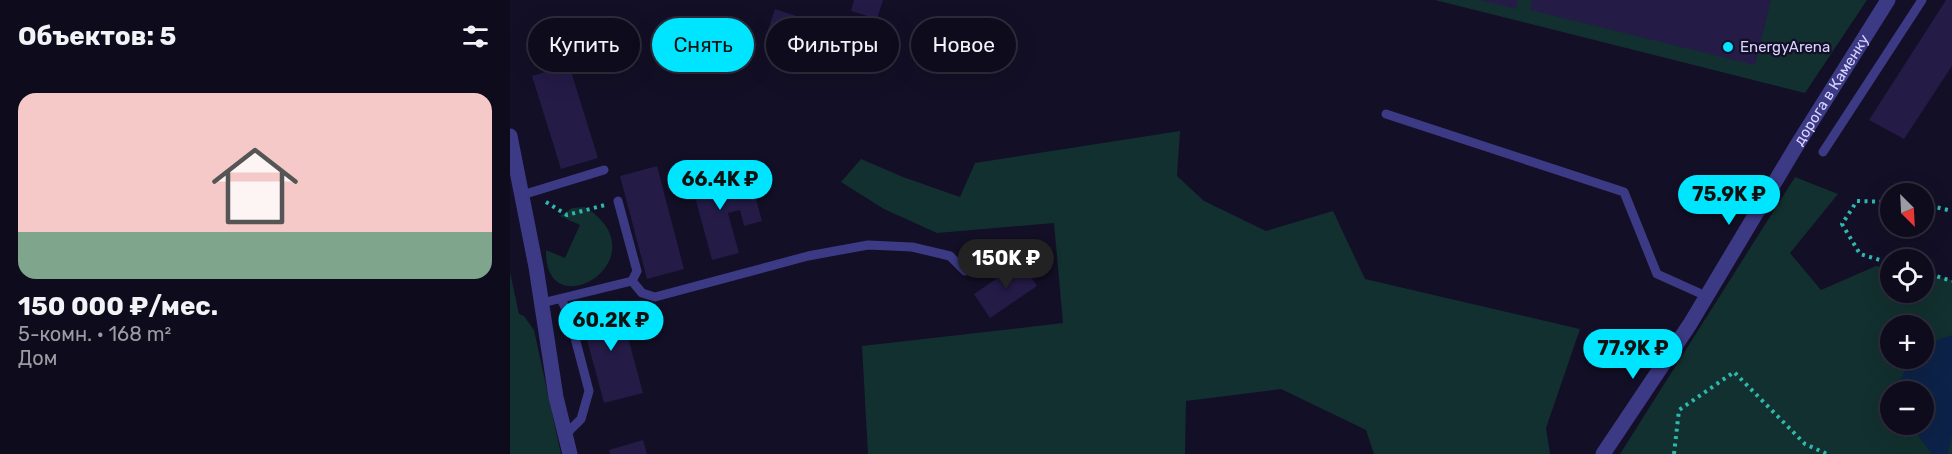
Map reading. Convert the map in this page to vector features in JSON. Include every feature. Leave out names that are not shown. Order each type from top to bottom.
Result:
[{"type":"street","name":"дорога в Каменку","points":[[1603,454],[1690,324],[1888,0]]},
{"type":"street","points":[[510,136],[526,194],[556,397],[570,454]]},
{"type":"lane","points":[[1823,152],[1922,0]]},
{"type":"lane","points":[[1386,114],[1624,192],[1657,274],[1706,296]]},
{"type":"lane","points":[[526,194],[604,170]]},
{"type":"lane","points":[[542,303],[632,281],[637,271],[618,201]]},
{"type":"lane","points":[[632,281],[642,293],[655,297],[808,256],[868,245],[912,247],[950,256],[965,271]]},
{"type":"lane","points":[[561,299],[568,315],[589,391],[581,419],[565,435]]},
{"type":"path","points":[[526,194],[567,215],[618,201]]},
{"type":"path","points":[[1880,202],[1857,201],[1842,224],[1860,254],[1880,260]]},
{"type":"path","points":[[1934,207],[1952,211]]},
{"type":"path","points":[[1934,276],[1952,281]]},
{"type":"path","points":[[1674,454],[1678,410],[1734,372],[1805,444],[1827,454]]},
{"type":"green space","name":"EnergyArena","points":[[1435,0],[1867,0],[1805,93]]},
{"type":"green space","points":[[1180,131],[1177,176],[1204,201],[1266,231],[1333,211],[1365,279],[1580,329],[1546,428],[1550,454],[1374,454],[1366,430],[1281,389],[1186,401],[1185,454],[868,454],[862,346],[1063,323],[1054,223],[937,233],[884,209],[841,182],[861,159],[960,197],[975,163]]},
{"type":"green space","points":[[1795,177],[1838,194],[1790,253],[1821,290],[1876,266],[1880,267],[1880,303],[1934,303],[1934,276],[1952,280],[1952,454],[1620,454]]},
{"type":"green space","points":[[585,207],[606,227],[612,247],[607,264],[595,278],[579,285],[562,285],[550,274],[546,250],[565,258],[580,225],[560,216],[572,208]]},
{"type":"green space","points":[[510,272],[519,314],[524,316],[534,330],[561,454],[510,454]]},
{"type":"water","points":[[1952,335],[1952,435],[1948,454],[1932,454],[1918,435],[1934,435],[1934,381],[1900,381],[1906,369],[1934,369],[1934,341]]},
{"type":"building","points":[[854,0],[883,0],[877,18],[851,11]]},
{"type":"building","points":[[1480,0],[1518,0],[1516,9]]},
{"type":"building","points":[[1532,0],[1771,0],[1755,65],[1530,10]]},
{"type":"building","points":[[1946,0],[1952,0],[1952,66],[1904,139],[1869,120]]},
{"type":"building","points":[[775,9],[803,18],[772,18]]},
{"type":"building","points":[[545,72],[571,72],[598,158],[561,169],[532,76]]},
{"type":"building","points":[[716,163],[726,200],[754,192],[762,221],[744,226],[740,210],[728,213],[739,253],[712,260],[688,171]]},
{"type":"building","points":[[657,166],[684,269],[647,279],[620,176]]},
{"type":"building","points":[[1021,262],[1037,286],[990,318],[974,294]]},
{"type":"building","points":[[618,300],[643,393],[604,403],[579,310]]},
{"type":"building","points":[[643,440],[647,454],[610,454],[609,450]]},
{"type":"place","name":"EnergyArena","points":[[1728,47]]}]
